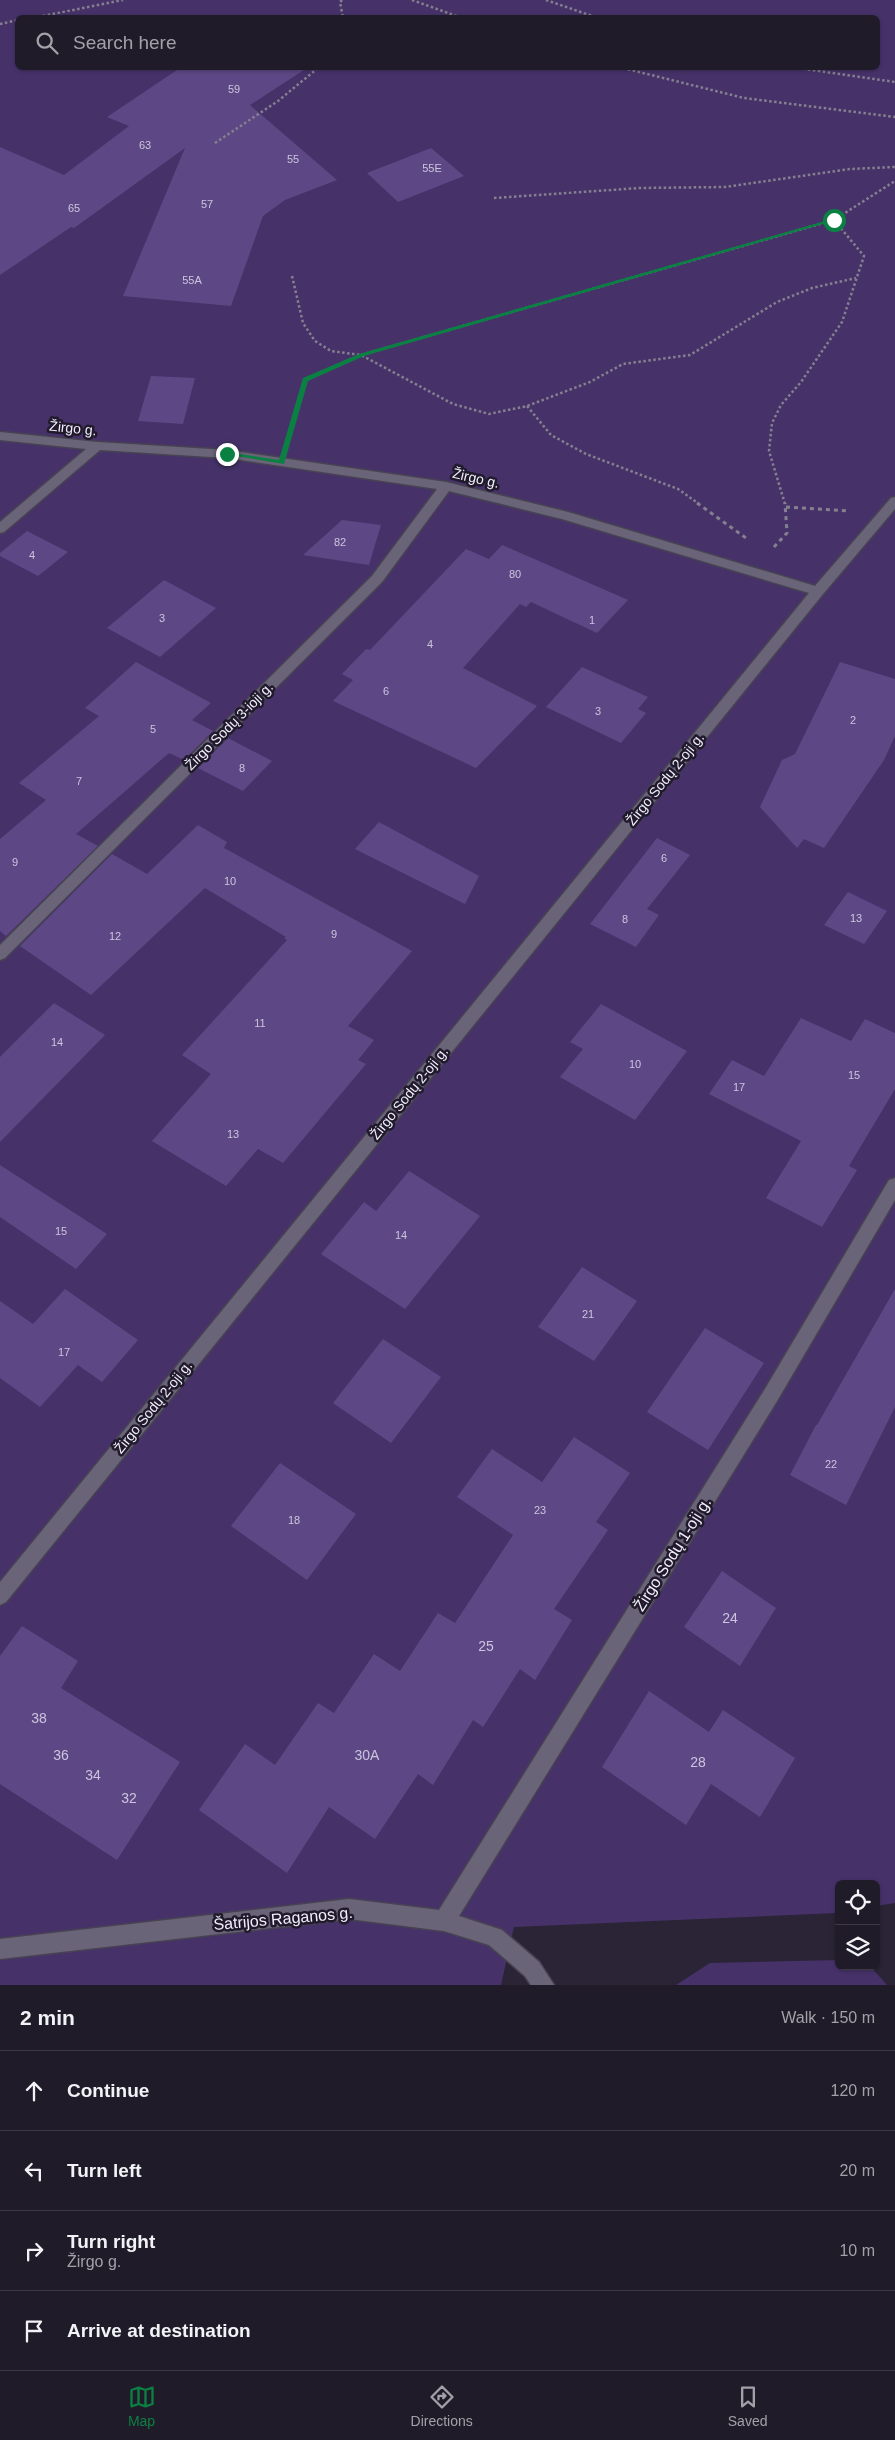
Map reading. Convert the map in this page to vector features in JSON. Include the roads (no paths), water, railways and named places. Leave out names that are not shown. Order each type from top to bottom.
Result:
[{"type":"street","name":"Žirgo g.","points":[[0,436],[97,446],[227,454],[446,486],[564,515],[818,591]]},
{"type":"street","points":[[0,529],[97,446]]},
{"type":"street","name":"Žirgo Sodų 3-ioji g.","points":[[0,954],[377,579],[446,486]]},
{"type":"street","points":[[818,591],[895,501]]},
{"type":"street","name":"Žirgo Sodų 2-oji g.","points":[[0,1596],[818,591]]},
{"type":"street","name":"Žirgo Sodų 1-oji g.","points":[[444,1921],[771,1395],[895,1185]]},
{"type":"street","name":"Šatrijos Raganos g.","points":[[0,1949],[349,1909],[444,1921],[495,1937],[532,1969],[544,1985]]}]
